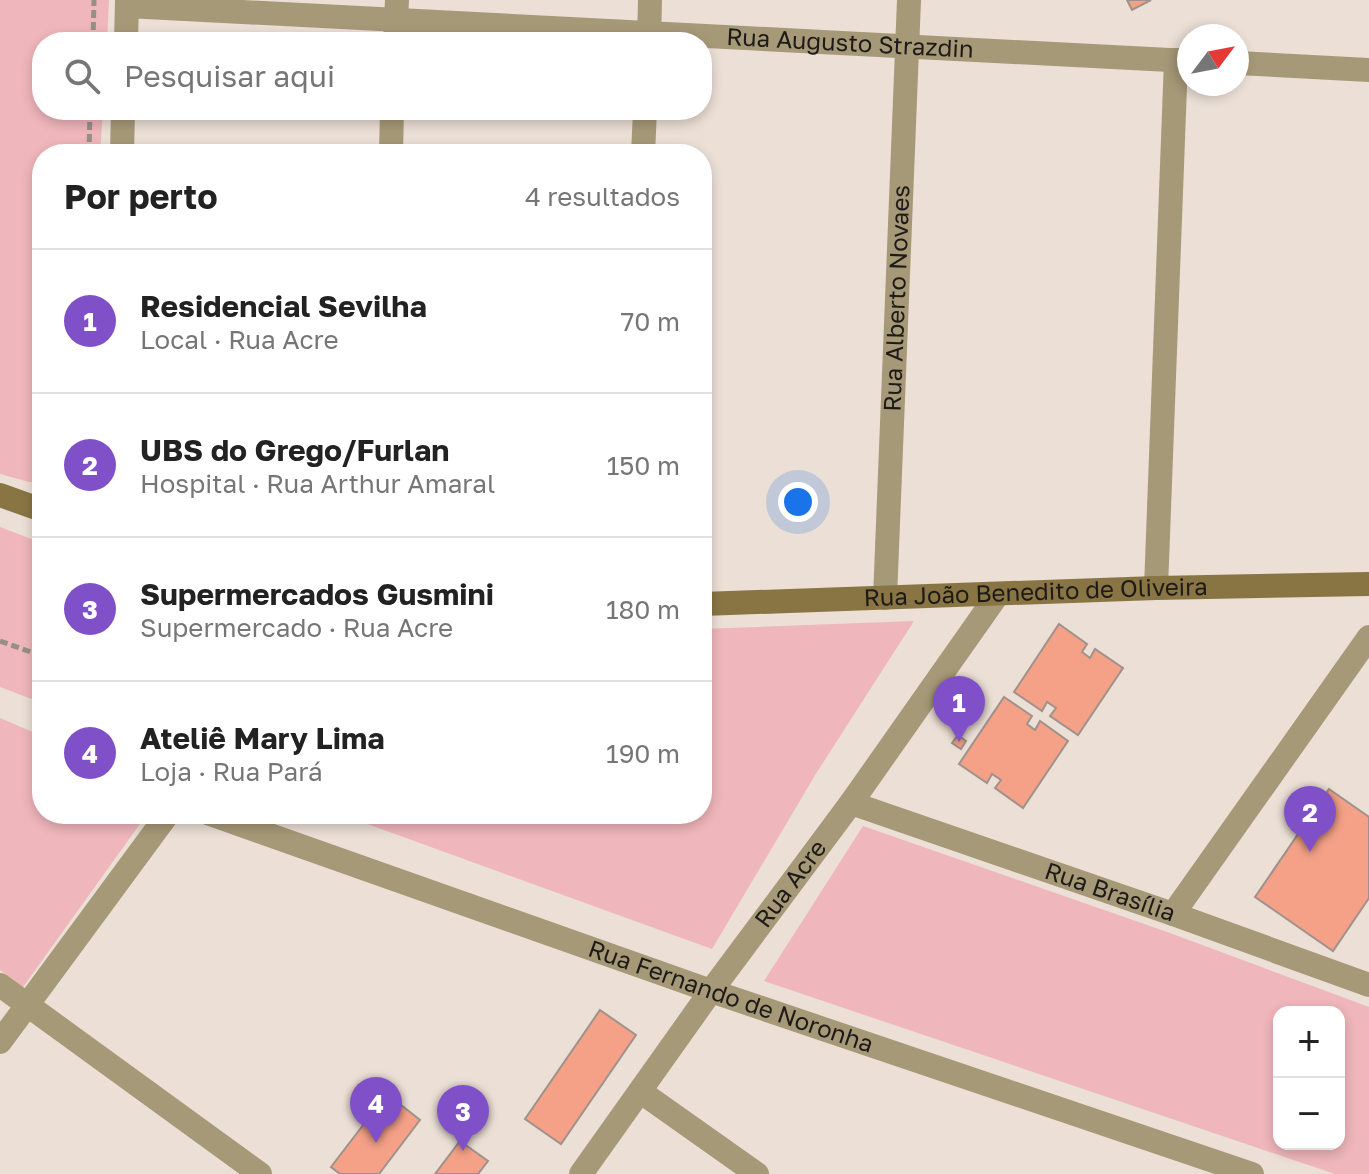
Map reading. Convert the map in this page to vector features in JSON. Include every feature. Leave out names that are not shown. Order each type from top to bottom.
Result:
[{"type":"street","points":[[649,32],[650,0]]},
{"type":"street","name":"Rua Alberto Novaes","points":[[885,598],[909,0]]},
{"type":"street","points":[[126,32],[127,3]]},
{"type":"street","name":"Rua Augusto Strazdin","points":[[127,3],[560,32]]},
{"type":"street","name":"Rua Augusto Strazdin","points":[[712,40],[1177,60]]},
{"type":"street","points":[[1249,64],[1369,70]]},
{"type":"street","points":[[1156,588],[1181,96]]},
{"type":"street","points":[[122,144],[123,120]]},
{"type":"street","points":[[391,144],[392,120]]},
{"type":"street","points":[[643,144],[645,120]]},
{"type":"street","points":[[0,495],[32,506]]},
{"type":"street","name":"Rua João Benedito de Oliveira","points":[[712,604],[1369,584]]},
{"type":"street","name":"Rua Acre","points":[[581,1174],[711,991],[851,803],[998,594]]},
{"type":"street","points":[[1173,914],[1369,637]]},
{"type":"street","name":"Rua Brasília","points":[[851,803],[1369,985]]},
{"type":"street","points":[[0,1042],[161,824]]},
{"type":"street","name":"Rua Fernando de Noronha","points":[[238,824],[711,991],[1252,1174]]},
{"type":"street","points":[[0,985],[260,1174]]},
{"type":"street","points":[[641,1092],[757,1174]]},
{"type":"path","points":[[93,32],[94,0]]},
{"type":"path","points":[[89,144],[90,120]]},
{"type":"path","points":[[0,641],[32,652]]},
{"type":"shaded area","points":[[0,0],[109,0],[107,32],[32,32],[32,120],[102,120],[101,144],[32,144],[32,482],[0,474]]},
{"type":"shaded area","points":[[0,527],[32,539],[32,699],[0,687]]},
{"type":"shaded area","points":[[914,621],[817,772],[712,949],[368,824],[712,824],[712,629]]},
{"type":"shaded area","points":[[0,718],[32,732],[32,824],[140,824],[23,987],[0,970]]},
{"type":"shaded area","points":[[863,826],[1170,933],[1369,1007],[1369,1174],[1335,1174],[764,981]]},
{"type":"building","points":[[1127,0],[1151,0],[1132,10]]},
{"type":"building","points":[[1059,624],[1087,644],[1082,652],[1090,658],[1095,649],[1123,668],[1078,735],[1050,716],[1056,708],[1047,702],[1042,711],[1014,692]]},
{"type":"building","points":[[1004,697],[1032,716],[1027,724],[1035,730],[1040,721],[1068,741],[1023,808],[995,788],[1001,780],[992,774],[987,783],[959,764]]},
{"type":"building","points":[[958,735],[966,741],[961,749],[952,743]]},
{"type":"building","points":[[1329,789],[1369,817],[1369,898],[1333,951],[1255,897]]},
{"type":"building","points":[[600,1010],[636,1035],[561,1144],[525,1119]]},
{"type":"building","points":[[387,1094],[420,1120],[379,1174],[340,1174],[331,1167]]},
{"type":"building","points":[[460,1141],[488,1161],[478,1174],[435,1174]]},
{"type":"place","name":"Residencial Sevilha","points":[[959,742]]},
{"type":"place","name":"UBS do Grego/Furlan","points":[[1310,852]]},
{"type":"place","name":"Ateliê Mary Lima","points":[[376,1143]]},
{"type":"place","name":"Supermercados Gusmini","points":[[463,1151]]}]
